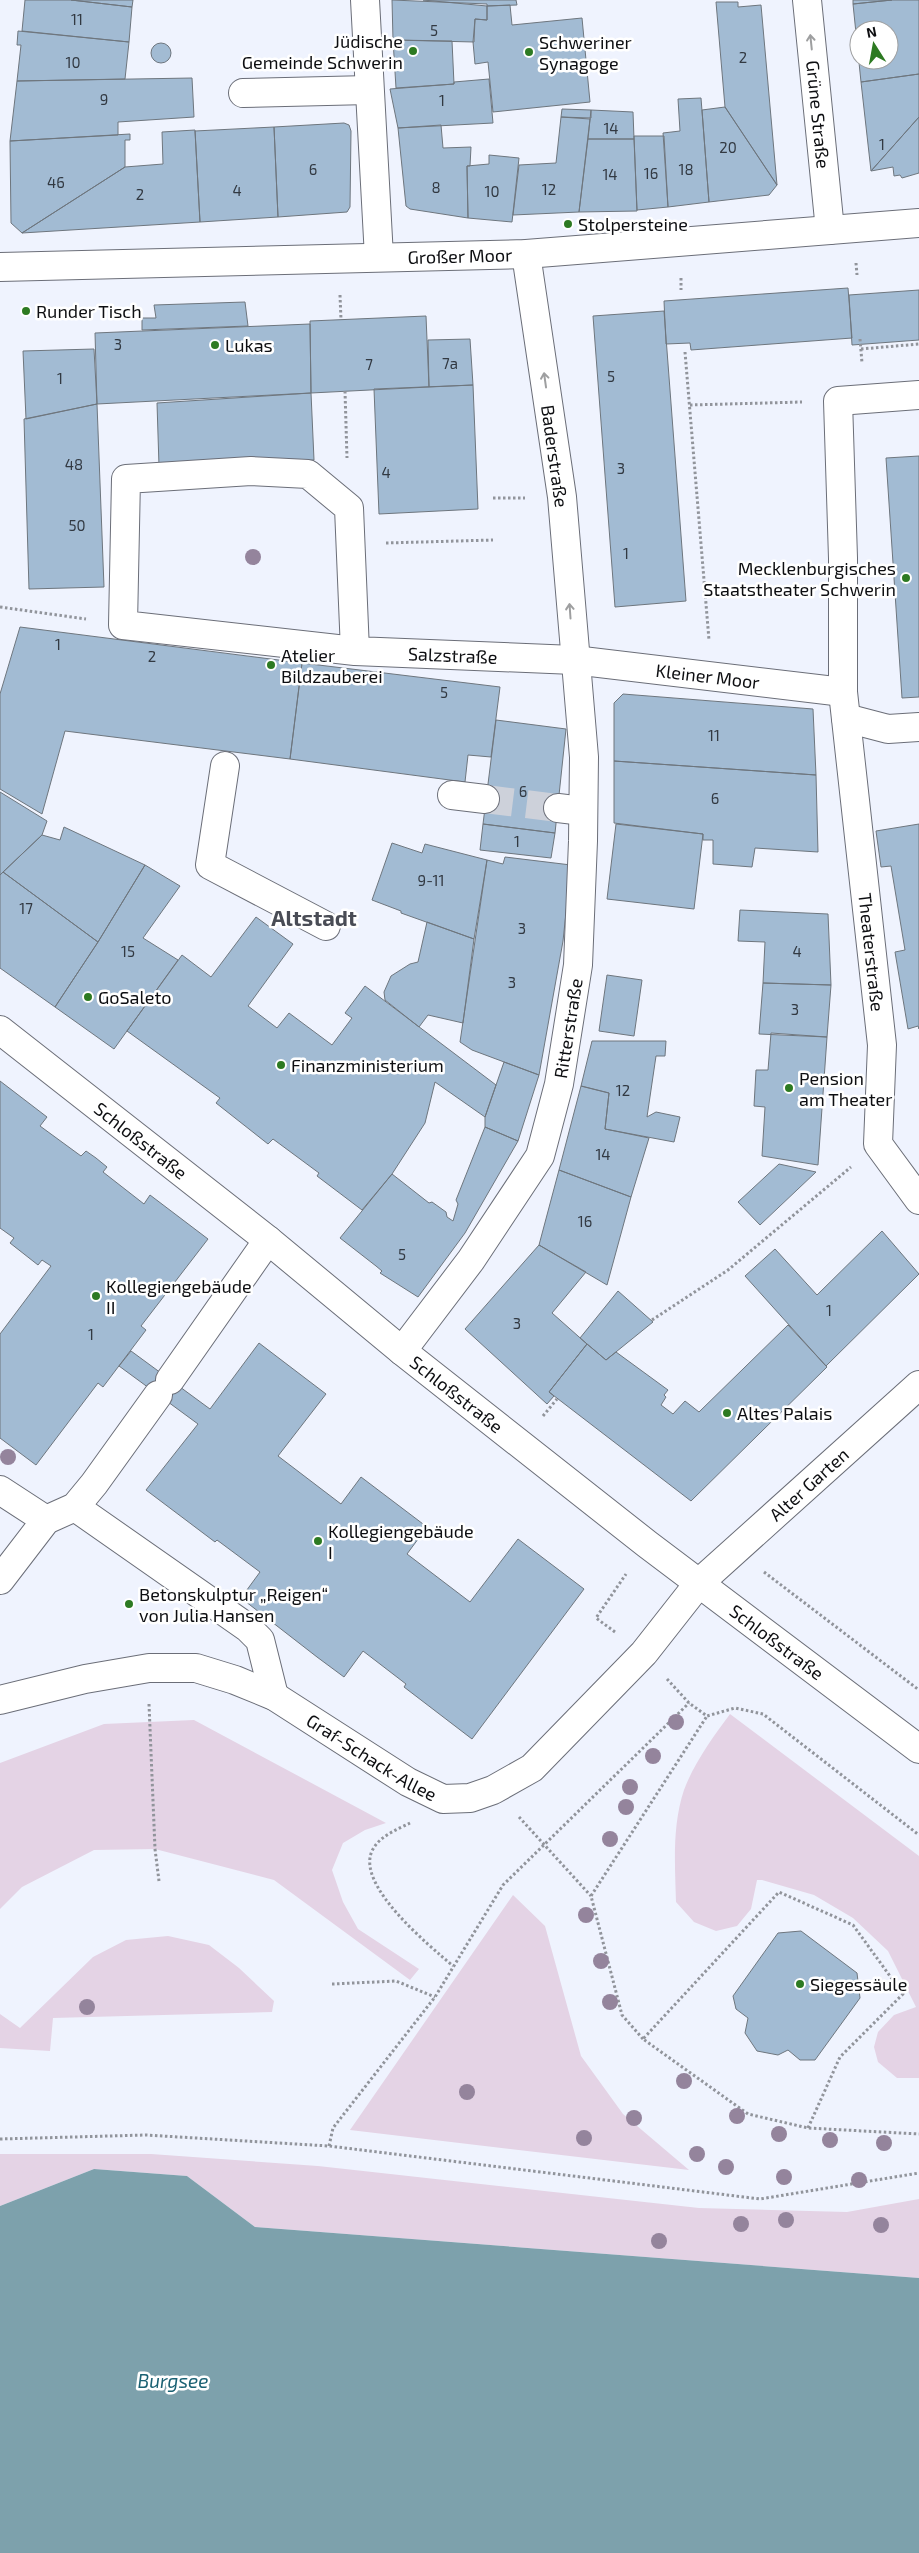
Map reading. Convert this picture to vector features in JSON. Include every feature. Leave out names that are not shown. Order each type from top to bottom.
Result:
[{"type":"street","points":[[365,0],[379,257]]},
{"type":"street","name":"Grüne Straße","points":[[807,0],[830,230]]},
{"type":"street","points":[[243,93],[369,90]]},
{"type":"street","name":"Großer Moor","points":[[0,267],[526,254],[919,223]]},
{"type":"street","name":"Baderstraße","points":[[526,254],[562,497],[574,660]]},
{"type":"street","points":[[838,401],[919,395]]},
{"type":"street","name":"Theaterstraße","points":[[838,401],[845,705],[882,1045],[878,1144]]},
{"type":"street","points":[[123,625],[126,479],[251,471],[308,474],[349,508],[355,651]]},
{"type":"street","name":"Salzstraße","points":[[123,625],[355,651],[574,660]]},
{"type":"street","name":"Kleiner Moor","points":[[574,660],[712,677],[845,705],[888,729],[919,727]]},
{"type":"street","name":"Ritterstraße","points":[[402,1351],[471,1260],[540,1156],[559,1084],[578,964],[570,810],[584,757],[574,660]]},
{"type":"street","points":[[225,766],[210,865],[326,926]]},
{"type":"street","points":[[452,795],[485,799]]},
{"type":"street","name":"Schloßstraße","points":[[0,1030],[268,1240],[402,1351],[699,1583],[919,1749]]},
{"type":"street","points":[[878,1144],[919,1200]]},
{"type":"street","points":[[0,1580],[46,1520],[75,1507],[94,1484],[268,1240]]},
{"type":"street","name":"Alter Garten","points":[[699,1583],[919,1385]]},
{"type":"street","points":[[0,1490],[46,1520]]},
{"type":"street","points":[[75,1507],[254,1634],[260,1640],[274,1696]]},
{"type":"street","name":"Graf-Schack-Allee","points":[[0,1700],[85,1679],[149,1668],[196,1668],[274,1696],[408,1782],[443,1799],[470,1798],[493,1790],[532,1768],[644,1653],[699,1583]]},
{"type":"path","points":[[861,348],[919,344]]},
{"type":"path","points":[[685,352],[712,677]]},
{"type":"path","points":[[345,392],[349,508]]},
{"type":"path","points":[[690,405],[838,401]]},
{"type":"path","points":[[350,545],[493,540]]},
{"type":"path","points":[[0,607],[123,625]]},
{"type":"path","points":[[652,1320],[728,1270],[878,1144]]},
{"type":"path","points":[[734,1550],[919,1690]]},
{"type":"path","points":[[149,1668],[155,1849],[159,1881]]},
{"type":"path","points":[[329,2146],[333,2128],[435,1997],[503,1885],[689,1703],[707,1716]]},
{"type":"path","points":[[591,1896],[707,1716],[735,1708],[763,1714],[919,1835]]},
{"type":"path","points":[[493,1790],[546,1844],[591,1896],[622,2015],[643,2039],[748,2114],[808,2128],[919,2134]]},
{"type":"path","points":[[411,1822],[389,1833],[373,1849],[369,1866],[373,1881],[411,1928],[454,1966]]},
{"type":"path","points":[[643,2039],[779,1892],[853,1925],[903,1994],[840,2057],[808,2128]]},
{"type":"path","points":[[332,1984],[396,1981],[435,1997]]},
{"type":"path","points":[[0,2139],[146,2135],[329,2146],[760,2199],[919,2173]]},
{"type":"shaded area","points":[[730,1714],[919,1856],[919,2078],[897,2078],[878,2062],[874,2047],[878,2032],[894,2015],[916,2007],[888,1951],[853,1918],[814,1895],[762,1880],[757,1880],[751,1909],[737,1926],[716,1931],[694,1922],[676,1902],[676,1832],[684,1790],[698,1760]]},
{"type":"shaded area","points":[[194,1720],[386,1823],[365,1830],[343,1843],[332,1870],[343,1902],[358,1929],[419,1969],[410,1980],[274,1880],[155,1849],[94,1850],[22,1887],[0,1909],[0,1763],[104,1724]]},
{"type":"shaded area","points":[[513,1895],[545,1926],[581,2056],[623,2114],[689,2170],[350,2130]]},
{"type":"shaded area","points":[[168,1936],[209,1945],[239,1968],[274,2001],[272,2012],[53,2018],[50,2051],[0,2048],[0,2014],[20,2028],[93,1957],[126,1940]]},
{"type":"shaded area","points":[[0,2154],[151,2154],[318,2166],[699,2208],[847,2212],[919,2199],[919,2278],[255,2227],[187,2176],[94,2169],[0,2206]]},
{"type":"water","name":"Burgsee","points":[[94,2169],[187,2176],[255,2227],[919,2278],[919,2553],[0,2553],[0,2206]]},
{"type":"building","points":[[25,0],[71,0],[132,7],[129,42],[22,31]]},
{"type":"building","points":[[71,0],[133,0],[132,7]]},
{"type":"building","points":[[392,0],[487,4],[487,20],[475,19],[474,42],[393,40]]},
{"type":"building","points":[[423,0],[516,0],[517,5],[487,6]]},
{"type":"building","points":[[853,0],[892,0],[853,4]]},
{"type":"building","points":[[892,0],[919,0],[919,74],[861,82],[860,70],[899,70],[899,20],[855,20],[853,4]]},
{"type":"building","points":[[716,2],[738,2],[738,7],[761,5],[777,185],[725,107]]},
{"type":"building","name":"Schweriner Synagoge","points":[[510,5],[512,25],[582,18],[590,102],[493,112],[488,62],[475,64],[473,42],[475,19],[487,20],[487,6]]},
{"type":"building","points":[[18,31],[129,42],[125,79],[17,81],[21,45],[17,45]]},
{"type":"building","points":[[393,40],[452,41],[454,84],[396,88]]},
{"type":"building","points":[[161,43],[168,46],[171,53],[168,60],[161,63],[154,60],[151,53],[154,46]]},
{"type":"building","points":[[919,74],[919,117],[871,171],[861,82]]},
{"type":"building","points":[[192,78],[194,117],[118,122],[118,135],[10,141],[17,81]]},
{"type":"building","points":[[489,79],[493,123],[398,128],[390,89]]},
{"type":"building","points":[[701,98],[709,202],[668,207],[663,133],[680,131],[678,99]]},
{"type":"building","points":[[725,107],[777,185],[769,195],[709,202],[702,110]]},
{"type":"building","points":[[562,109],[591,110],[591,118],[561,117]]},
{"type":"building","points":[[591,110],[633,112],[634,139],[588,139]]},
{"type":"building","points":[[561,117],[590,119],[579,212],[513,215],[519,165],[556,163]]},
{"type":"building","points":[[919,117],[919,173],[902,178],[900,175],[894,176],[893,167],[871,171]]},
{"type":"building","points":[[344,123],[349,125],[351,131],[350,207],[347,212],[278,217],[274,127]]},
{"type":"building","points":[[441,125],[443,148],[471,147],[470,166],[467,166],[468,218],[410,209],[406,206],[398,128]]},
{"type":"building","points":[[274,127],[278,217],[200,222],[195,131]]},
{"type":"building","points":[[195,130],[200,222],[22,233],[125,167],[163,164],[162,132]]},
{"type":"building","points":[[130,134],[130,140],[125,140],[125,167],[22,233],[11,223],[10,141]]},
{"type":"building","points":[[634,136],[664,136],[668,207],[637,210]]},
{"type":"building","points":[[588,139],[634,139],[637,211],[579,212]]},
{"type":"building","points":[[489,155],[519,158],[512,222],[468,218],[467,166],[489,164]]},
{"type":"building","points":[[848,288],[852,338],[691,350],[690,343],[666,344],[664,301]]},
{"type":"building","points":[[919,290],[919,340],[852,345],[849,295]]},
{"type":"building","points":[[245,302],[248,326],[142,330],[142,318],[156,318],[154,305]]},
{"type":"building","points":[[664,311],[686,601],[615,607],[593,316]]},
{"type":"building","points":[[426,316],[429,387],[311,393],[310,321]]},
{"type":"building","points":[[310,324],[311,393],[97,404],[95,333]]},
{"type":"building","points":[[470,339],[473,385],[429,387],[428,340]]},
{"type":"building","points":[[94,349],[97,404],[26,419],[23,351]]},
{"type":"building","points":[[473,385],[478,509],[379,514],[374,389]]},
{"type":"building","points":[[311,393],[314,460],[159,466],[157,403]]},
{"type":"building","points":[[97,404],[104,587],[29,589],[24,419]]},
{"type":"building","name":"Mecklenburgisches Staatstheater Schwerin","points":[[919,456],[919,697],[902,698],[886,458]]},
{"type":"building","points":[[20,627],[302,663],[290,759],[65,731],[42,814],[0,789],[0,694]]},
{"type":"building","points":[[302,663],[500,687],[491,757],[468,755],[465,782],[290,759]]},
{"type":"building","points":[[623,694],[813,709],[816,775],[614,761],[614,703]]},
{"type":"building","points":[[496,720],[566,729],[555,833],[483,824]]},
{"type":"building","points":[[614,761],[816,775],[818,852],[755,848],[752,867],[713,864],[713,840],[703,840],[703,834],[614,823]]},
{"type":"building","points":[[0,792],[47,821],[42,835],[0,875]]},
{"type":"building","points":[[483,824],[555,833],[551,858],[480,850]]},
{"type":"building","points":[[616,824],[703,834],[694,909],[607,899]]},
{"type":"building","points":[[919,824],[919,1029],[918,1026],[908,1029],[895,952],[905,950],[891,866],[881,867],[876,831]]},
{"type":"building","points":[[64,827],[145,865],[98,942],[3,872],[42,835],[60,840]]},
{"type":"building","points":[[392,843],[422,853],[425,844],[487,860],[474,939],[401,913],[401,911],[372,900]]},
{"type":"building","points":[[505,857],[571,865],[563,941],[539,1075],[472,1050],[460,1042],[487,860],[503,864]]},
{"type":"building","points":[[145,865],[180,886],[143,938],[178,960],[114,1049],[55,1007],[98,942]]},
{"type":"building","points":[[3,872],[98,942],[55,1007],[0,968],[0,875]]},
{"type":"building","points":[[740,910],[828,914],[831,985],[763,983],[765,942],[738,941]]},
{"type":"building","points":[[256,917],[293,944],[248,1006],[277,1028],[289,1013],[332,1045],[352,1018],[345,1013],[365,986],[496,1085],[485,1117],[435,1082],[425,1123],[392,1174],[362,1210],[317,1176],[319,1173],[273,1139],[268,1144],[216,1103],[220,1098],[127,1031],[182,955],[211,977]]},
{"type":"building","points":[[427,922],[474,939],[463,1023],[428,1015],[419,1027],[385,1000],[384,992],[391,976],[410,964],[418,962]]},
{"type":"building","points":[[607,975],[642,980],[634,1036],[599,1031]]},
{"type":"building","points":[[763,983],[831,985],[827,1037],[759,1034]]},
{"type":"building","name":"Pension am Theater","points":[[771,1033],[827,1037],[818,1165],[762,1156],[765,1107],[754,1106],[756,1070],[768,1070]]},
{"type":"building","points":[[592,1041],[666,1041],[665,1056],[656,1056],[647,1117],[656,1112],[680,1117],[674,1142],[605,1129],[609,1093],[581,1086]]},
{"type":"building","points":[[504,1062],[539,1075],[518,1141],[485,1127],[485,1117]]},
{"type":"building","name":"Kollegiengebäude II","points":[[0,1081],[47,1117],[40,1126],[81,1156],[86,1151],[96,1158],[107,1167],[103,1172],[144,1204],[150,1195],[208,1239],[141,1326],[146,1330],[103,1387],[98,1383],[36,1465],[0,1438],[0,1334],[51,1266],[42,1260],[38,1265],[10,1243],[14,1238],[0,1228]]},
{"type":"building","points":[[581,1086],[609,1093],[605,1129],[649,1138],[631,1197],[559,1170]]},
{"type":"building","points":[[485,1127],[518,1141],[465,1233],[418,1297],[380,1273],[382,1271],[340,1238],[392,1174],[429,1203],[432,1202],[446,1212],[447,1217],[453,1221],[458,1204],[456,1200]]},
{"type":"building","points":[[779,1164],[816,1172],[760,1225],[738,1202]]},
{"type":"building","points":[[559,1170],[631,1197],[607,1285],[539,1245]]},
{"type":"building","points":[[882,1231],[919,1274],[826,1366],[745,1276],[775,1249],[817,1295]]},
{"type":"building","points":[[539,1245],[586,1272],[552,1313],[587,1344],[549,1392],[554,1396],[547,1404],[465,1329]]},
{"type":"building","points":[[618,1291],[653,1322],[606,1360],[580,1338]]},
{"type":"building","name":"Altes Palais","points":[[788,1325],[827,1367],[691,1501],[549,1392],[587,1344],[606,1360],[616,1352],[668,1390],[664,1395],[666,1397],[661,1405],[673,1414],[685,1401],[699,1412]]},
{"type":"building","name":"Kollegiengebäude I","points":[[259,1343],[326,1394],[278,1456],[341,1504],[361,1477],[427,1527],[407,1554],[470,1602],[518,1539],[584,1589],[472,1739],[404,1687],[406,1684],[363,1651],[344,1677],[317,1657],[241,1598],[260,1572],[217,1540],[215,1542],[146,1490],[198,1424],[119,1366],[131,1351],[210,1409]]},
{"type":"building","name":"Siegessäule","points":[[801,1931],[857,1973],[860,1998],[815,2060],[800,2060],[788,2050],[778,2055],[757,2051],[745,2033],[748,2018],[736,2009],[733,1996],[778,1933]]},
{"type":"tunnel","points":[[485,799],[558,808]]},
{"type":"place","name":"Jüdische Gemeinde Schwerin","points":[[413,51]]},
{"type":"place","name":"Schweriner Synagoge","points":[[529,52]]},
{"type":"place","name":"Stolpersteine","points":[[568,224]]},
{"type":"place","name":"Runder Tisch","points":[[26,311]]},
{"type":"place","name":"Lukas","points":[[215,345]]},
{"type":"place","name":"Mecklenburgisches Staatstheater Schwerin","points":[[906,578]]},
{"type":"place","name":"Atelier Bildzauberei","points":[[271,665]]},
{"type":"place","name":"GoSaleto","points":[[88,997]]},
{"type":"place","name":"Finanzministerium","points":[[281,1065]]},
{"type":"place","name":"Pension am Theater","points":[[789,1088]]},
{"type":"place","name":"Kollegiengebäude II","points":[[96,1296]]},
{"type":"place","name":"Altes Palais","points":[[727,1413]]},
{"type":"place","name":"Kollegiengebäude I","points":[[318,1541]]},
{"type":"place","name":"Betonskulptur „Reigen“ von Julia Hansen","points":[[129,1604]]},
{"type":"place","name":"Siegessäule","points":[[800,1984]]},
{"type":"district","name":"Altstadt","points":[[314,917]]}]
